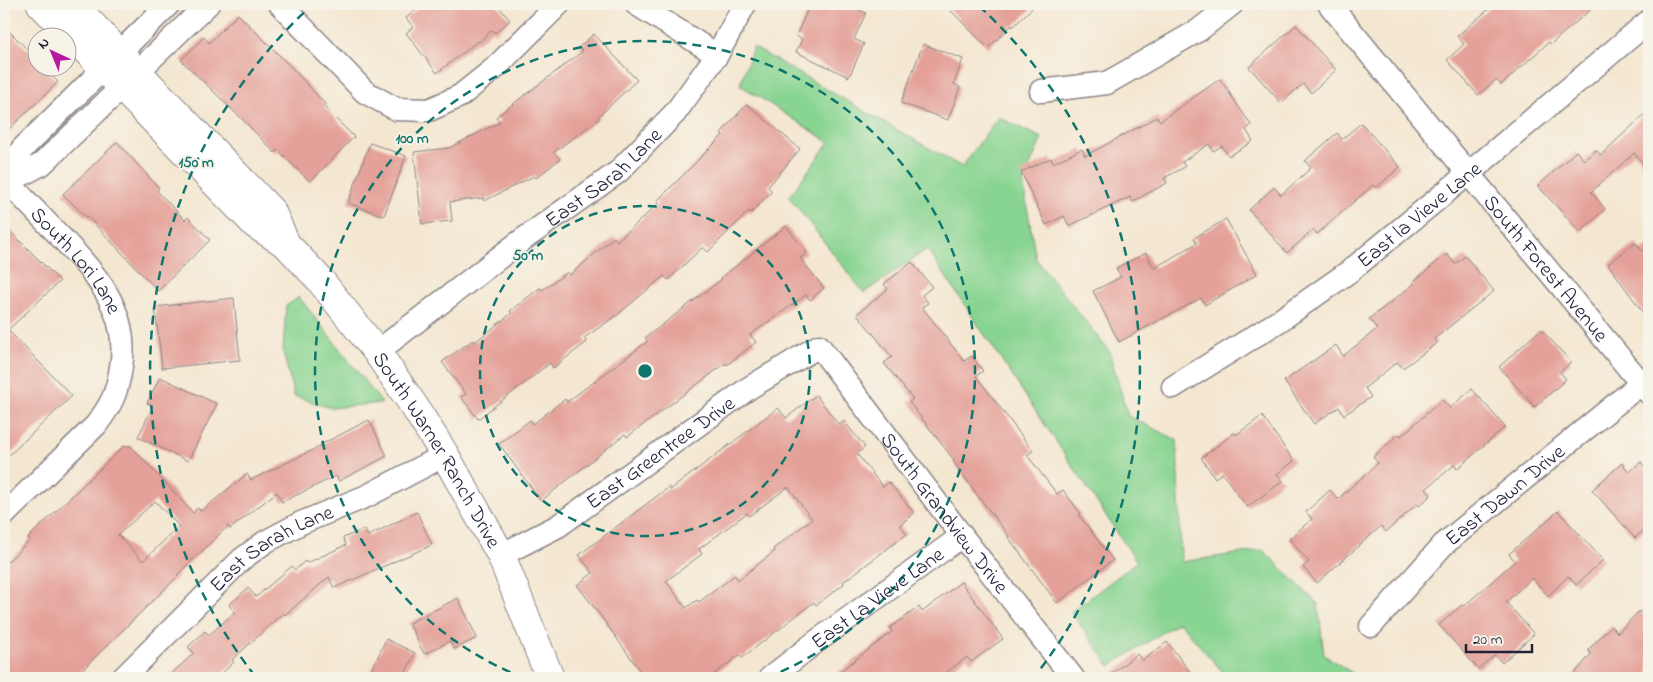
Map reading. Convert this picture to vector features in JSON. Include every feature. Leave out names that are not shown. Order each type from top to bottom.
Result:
[{"type":"street","name":"South Warner Ranch Drive","points":[[41,4],[120,69]]},
{"type":"street","name":"South Warner Ranch Drive","points":[[72,4],[120,69],[256,226],[286,244],[320,280],[377,352],[445,455],[500,555],[550,678]]},
{"type":"street","points":[[120,69],[169,4]]},
{"type":"street","points":[[5,182],[22,149],[120,69],[208,4]]},
{"type":"street","points":[[280,4],[365,92],[396,109],[429,110],[460,96],[495,68],[559,4]]},
{"type":"street","points":[[636,4],[717,55]]},
{"type":"street","name":"East Sarah Lane","points":[[377,352],[518,243],[618,172],[675,113],[717,55],[745,4]]},
{"type":"street","points":[[1041,91],[1107,83],[1199,30],[1232,4]]},
{"type":"street","name":"South Forest Avenue","points":[[1329,4],[1647,384]]},
{"type":"street","name":"East la Vieve Lane","points":[[1173,387],[1278,322],[1350,270],[1469,173],[1649,21]]},
{"type":"street","name":"South Lori Lane","points":[[4,515],[96,425],[108,410],[117,390],[123,354],[121,324],[111,300],[87,265],[5,182]]},
{"type":"street","name":"South Grandview Drive","points":[[819,346],[962,536],[1073,678]]},
{"type":"street","name":"East Greentree Drive","points":[[500,555],[558,526],[749,388],[819,346]]},
{"type":"street","name":"East Dawn Drive","points":[[1371,626],[1443,545],[1647,384]]},
{"type":"street","name":"East Sarah Lane","points":[[123,678],[242,558],[265,542],[301,523],[367,496],[445,455]]},
{"type":"street","name":"East La Vieve Lane","points":[[770,678],[813,644],[962,536]]},
{"type":"green space","points":[[753,47],[962,167],[998,117],[1042,138],[1023,182],[1036,259],[1109,351],[1128,416],[1177,440],[1181,562],[1263,550],[1318,604],[1324,655],[1360,678],[1228,678],[1179,622],[1110,666],[1071,612],[1137,562],[927,249],[864,293],[789,197],[829,142],[740,85]]},
{"type":"green space","points":[[299,297],[382,403],[331,408],[294,396],[283,352],[286,306]]},
{"type":"building","points":[[424,4],[496,4],[510,20],[495,33],[492,30],[437,73],[406,33],[413,27],[406,18]]},
{"type":"building","points":[[810,4],[847,4],[866,13],[854,39],[864,44],[849,77],[796,52],[802,39],[796,36]]},
{"type":"building","points":[[944,4],[1036,4],[988,48]]},
{"type":"building","points":[[1495,4],[1597,4],[1551,44],[1549,42],[1501,85],[1496,80],[1478,95],[1447,60],[1464,44],[1457,36]]},
{"type":"building","points":[[238,14],[295,71],[326,105],[324,107],[354,137],[310,182],[278,150],[275,153],[181,60],[204,37],[209,43]]},
{"type":"building","points":[[1296,25],[1336,70],[1311,93],[1303,84],[1281,103],[1249,67]]},
{"type":"building","points":[[4,26],[28,50],[28,78],[54,78],[58,82],[4,134]]},
{"type":"building","points":[[594,34],[637,80],[598,117],[599,119],[554,152],[560,159],[536,178],[534,176],[484,201],[483,198],[450,202],[452,221],[422,224],[414,152],[449,148],[500,122],[496,117],[583,51],[579,47]]},
{"type":"building","points":[[923,44],[963,59],[954,84],[960,87],[948,120],[901,103]]},
{"type":"building","points":[[1220,79],[1251,125],[1246,130],[1253,141],[1229,156],[1222,146],[1213,151],[1209,144],[1182,162],[1185,167],[1164,178],[1167,183],[1132,202],[1130,197],[1069,226],[1064,216],[1046,225],[1021,172],[1051,158],[1053,163],[1082,149],[1085,156],[1157,117],[1160,121]]},
{"type":"building","points":[[747,104],[800,149],[768,187],[772,191],[708,252],[703,247],[668,280],[664,276],[616,316],[584,338],[587,342],[553,368],[550,363],[478,419],[461,397],[466,394],[442,362],[473,340],[475,342],[540,288],[542,290],[568,272],[570,275],[614,237],[617,241],[659,203],[657,201],[723,135],[721,133]]},
{"type":"building","points":[[1649,110],[1649,170],[1634,153],[1591,192],[1605,209],[1580,232],[1538,186],[1576,151],[1584,160],[1596,150],[1601,155]]},
{"type":"building","points":[[1361,123],[1400,167],[1376,188],[1373,185],[1317,234],[1313,230],[1287,253],[1249,210],[1274,187],[1281,195],[1311,168],[1305,161],[1337,133],[1342,139]]},
{"type":"building","points":[[117,142],[159,188],[157,191],[185,220],[188,217],[210,240],[158,291],[87,216],[63,194]]},
{"type":"building","points":[[370,143],[406,156],[384,216],[348,203]]},
{"type":"building","points":[[1226,219],[1257,274],[1205,305],[1201,298],[1119,342],[1093,291],[1121,277],[1116,268],[1146,253],[1154,268],[1197,243],[1194,238]]},
{"type":"building","points":[[4,225],[60,281],[8,330],[72,396],[4,460]]},
{"type":"building","points":[[786,226],[807,253],[800,258],[824,288],[810,300],[806,295],[750,335],[756,342],[627,437],[625,434],[541,501],[499,444],[530,420],[533,424],[565,399],[567,402],[648,341],[645,338],[722,279]]},
{"type":"building","points":[[1636,243],[1642,251],[1649,245],[1649,321],[1608,264]]},
{"type":"building","points":[[1447,254],[1455,264],[1465,256],[1494,291],[1434,339],[1437,343],[1403,368],[1397,362],[1365,388],[1371,397],[1344,415],[1339,407],[1314,424],[1284,381],[1336,345],[1343,356],[1377,329],[1369,319],[1414,284],[1413,282]]},
{"type":"building","points":[[912,262],[932,287],[922,295],[928,303],[922,307],[964,361],[972,356],[983,371],[976,376],[1033,451],[1027,455],[1057,494],[1063,490],[1081,514],[1079,515],[1113,560],[1057,603],[978,496],[954,460],[909,402],[913,399],[884,363],[892,357],[857,314],[888,289],[884,284]]},
{"type":"building","points":[[234,298],[240,360],[162,368],[155,307]]},
{"type":"building","points":[[1541,329],[1571,362],[1560,372],[1566,379],[1535,407],[1499,367]]},
{"type":"building","points":[[160,377],[217,404],[188,461],[138,437],[153,406],[147,403]]},
{"type":"building","points":[[1472,389],[1505,427],[1457,469],[1454,465],[1426,489],[1431,495],[1419,506],[1417,504],[1386,532],[1381,526],[1317,583],[1303,567],[1309,562],[1289,539],[1312,519],[1306,512],[1330,490],[1338,499],[1378,463],[1373,457],[1399,434],[1401,436],[1442,400],[1450,408]]},
{"type":"building","points":[[816,395],[839,425],[844,421],[865,447],[857,454],[883,487],[889,482],[914,513],[900,525],[907,534],[843,582],[844,584],[816,605],[814,602],[742,658],[740,655],[709,678],[645,678],[577,585],[593,573],[579,555],[669,487],[670,490],[778,408],[786,418]],"holes":[[[788,487],[812,519],[773,549],[775,551],[738,580],[735,575],[699,602],[697,600],[686,608],[666,581],[702,554],[699,549],[747,513],[749,516]]]},
{"type":"building","points":[[1262,416],[1294,461],[1277,474],[1283,481],[1247,507],[1222,473],[1215,478],[1201,458],[1234,433],[1236,435]]},
{"type":"building","points":[[369,420],[387,456],[339,481],[336,476],[282,502],[277,492],[230,529],[228,526],[74,678],[4,678],[4,565],[30,540],[28,538],[124,446],[131,446],[193,513],[198,508],[201,511],[247,474],[251,480]],"holes":[[[155,501],[179,526],[143,561],[118,535]]]},
{"type":"building","points":[[1641,462],[1649,472],[1649,525],[1635,538],[1592,490],[1622,463],[1629,472]]},
{"type":"building","points":[[1558,511],[1603,560],[1576,585],[1568,576],[1548,596],[1532,578],[1506,602],[1534,634],[1502,663],[1495,655],[1478,669],[1439,625],[1462,605],[1464,606],[1515,561],[1509,554]]},
{"type":"building","points":[[417,512],[432,545],[334,588],[329,577],[285,615],[283,613],[232,660],[234,662],[217,678],[167,678],[194,653],[188,647],[205,631],[209,635],[235,612],[229,605],[248,588],[256,597],[292,566],[295,570],[305,561],[307,563],[346,545],[343,538],[364,529],[368,536]]},
{"type":"building","points":[[961,582],[1003,639],[971,662],[967,657],[939,678],[831,678],[892,632],[890,628],[919,607],[922,612]]},
{"type":"building","points":[[458,598],[477,638],[454,649],[450,641],[424,654],[409,623]]},
{"type":"building","points":[[1639,611],[1649,621],[1649,672],[1643,678],[1571,678],[1591,654],[1588,650],[1611,626],[1618,633]]},
{"type":"building","points":[[386,639],[415,653],[403,678],[368,678]]},
{"type":"building","points":[[1167,642],[1195,678],[1106,678],[1137,654],[1142,661]]}]
